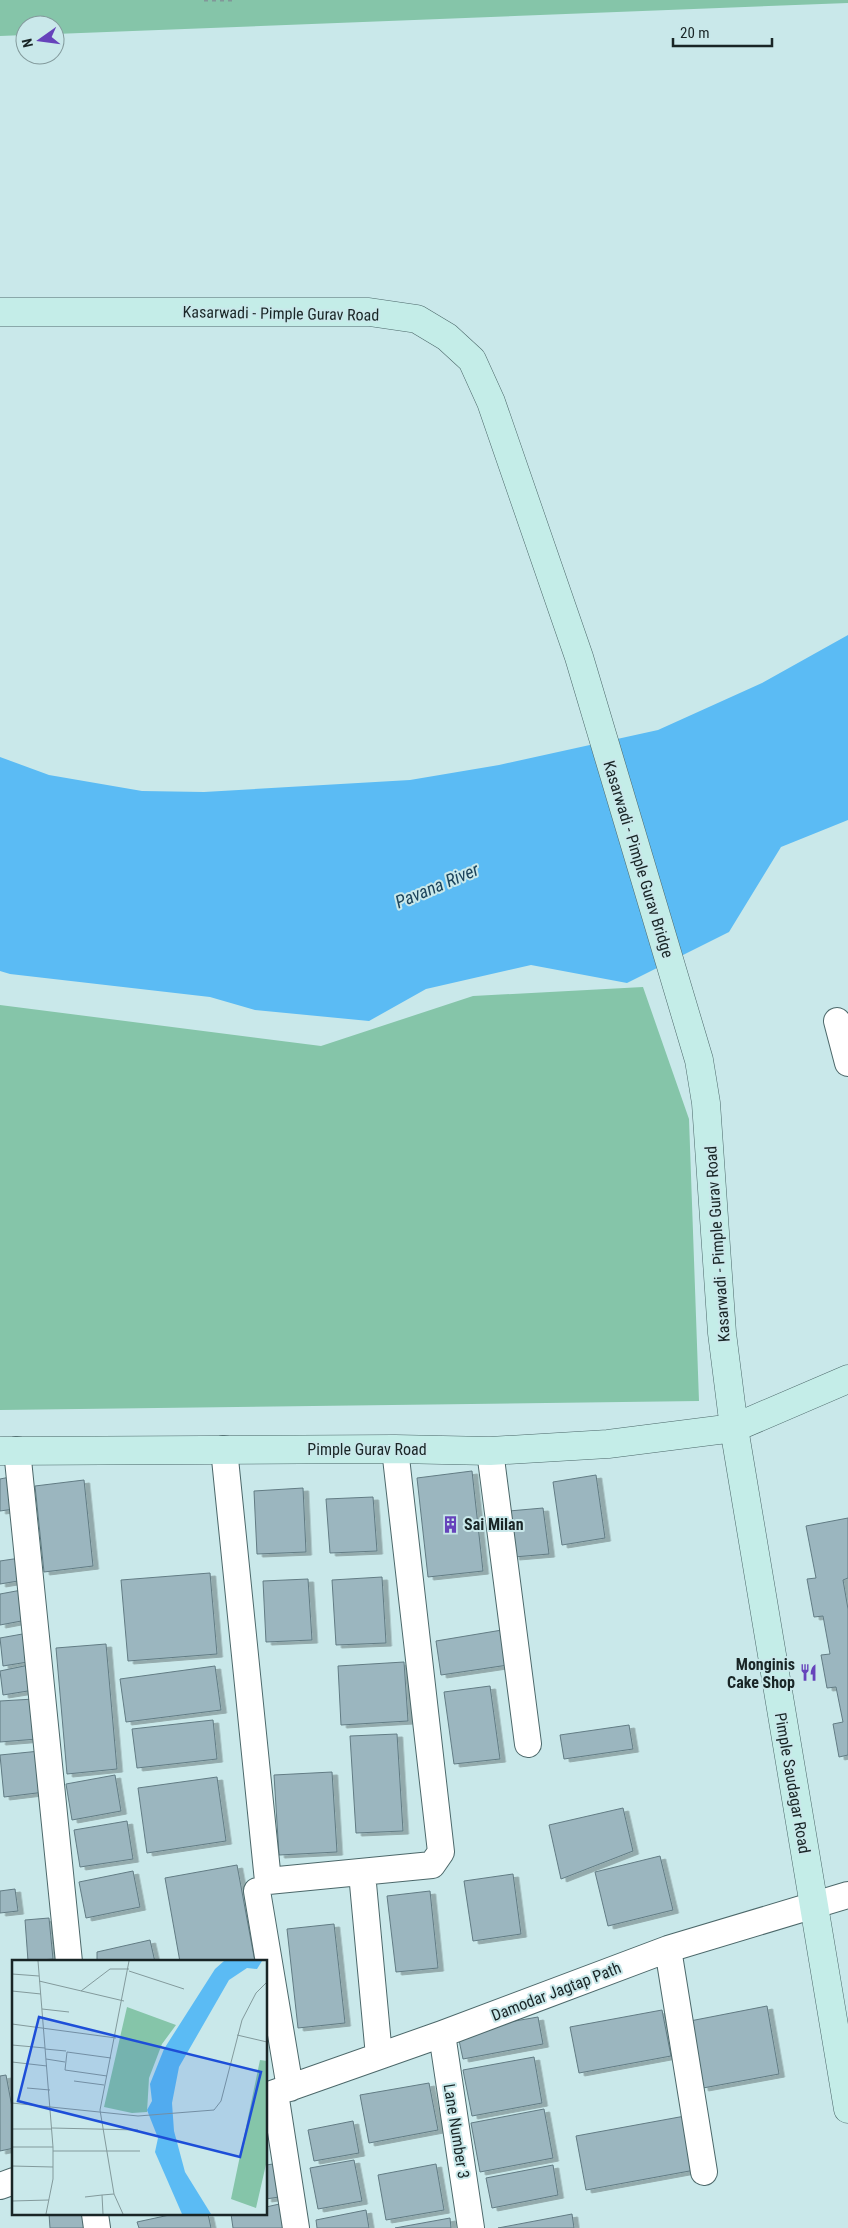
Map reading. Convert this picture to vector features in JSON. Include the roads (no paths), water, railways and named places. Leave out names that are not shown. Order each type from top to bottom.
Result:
[{"type":"street","name":"Kasarwadi - Pimple Gurav Road","points":[[0,312],[369,312],[417,319],[447,337],[472,360],[491,402],[579,657]]},
{"type":"street","name":"Kasarwadi - Pimple Gurav Bridge","points":[[579,657],[699,1060]]},
{"type":"street","points":[[838,1021],[848,1063]]},
{"type":"street","name":"Kasarwadi - Pimple Gurav Road","points":[[699,1060],[706,1103],[722,1333],[734,1428]]},
{"type":"street","name":"Pimple Gurav Road","points":[[9,1450],[395,1449],[490,1451],[608,1444],[734,1428],[848,1379]]},
{"type":"street","name":"Pimple Saudagar Road","points":[[734,1428],[848,2109]]},
{"type":"street","points":[[224,1449],[268,1881],[432,1865],[441,1852],[395,1449]]},
{"type":"street","points":[[9,1450],[69,1960]]},
{"type":"street","points":[[490,1451],[528,1744]]},
{"type":"street","points":[[362,1873],[379,2056]]},
{"type":"street","points":[[257,1891],[264,1960]]},
{"type":"street","name":"Damodar Jagtap Path","points":[[277,2092],[442,2034],[668,1949],[848,1895]]},
{"type":"street","points":[[668,1949],[704,2172]]},
{"type":"street","points":[[268,2002],[277,2092],[296,2228]]},
{"type":"street","name":"Lane Number 3","points":[[442,2034],[471,2228]]},
{"type":"street","points":[[0,2186],[12,2182]]},
{"type":"water","name":"Pavana River","points":[[848,635],[848,820],[781,847],[729,932],[627,983],[531,965],[426,989],[369,1021],[255,1010],[210,997],[10,974],[0,971],[0,757],[49,775],[142,791],[204,792],[410,780],[499,765],[658,730],[762,683]]},
{"type":"place","name":"Sai Milan","points":[[450,1524]]},
{"type":"place","name":"Monginis Cake Shop","points":[[809,1673]]}]
